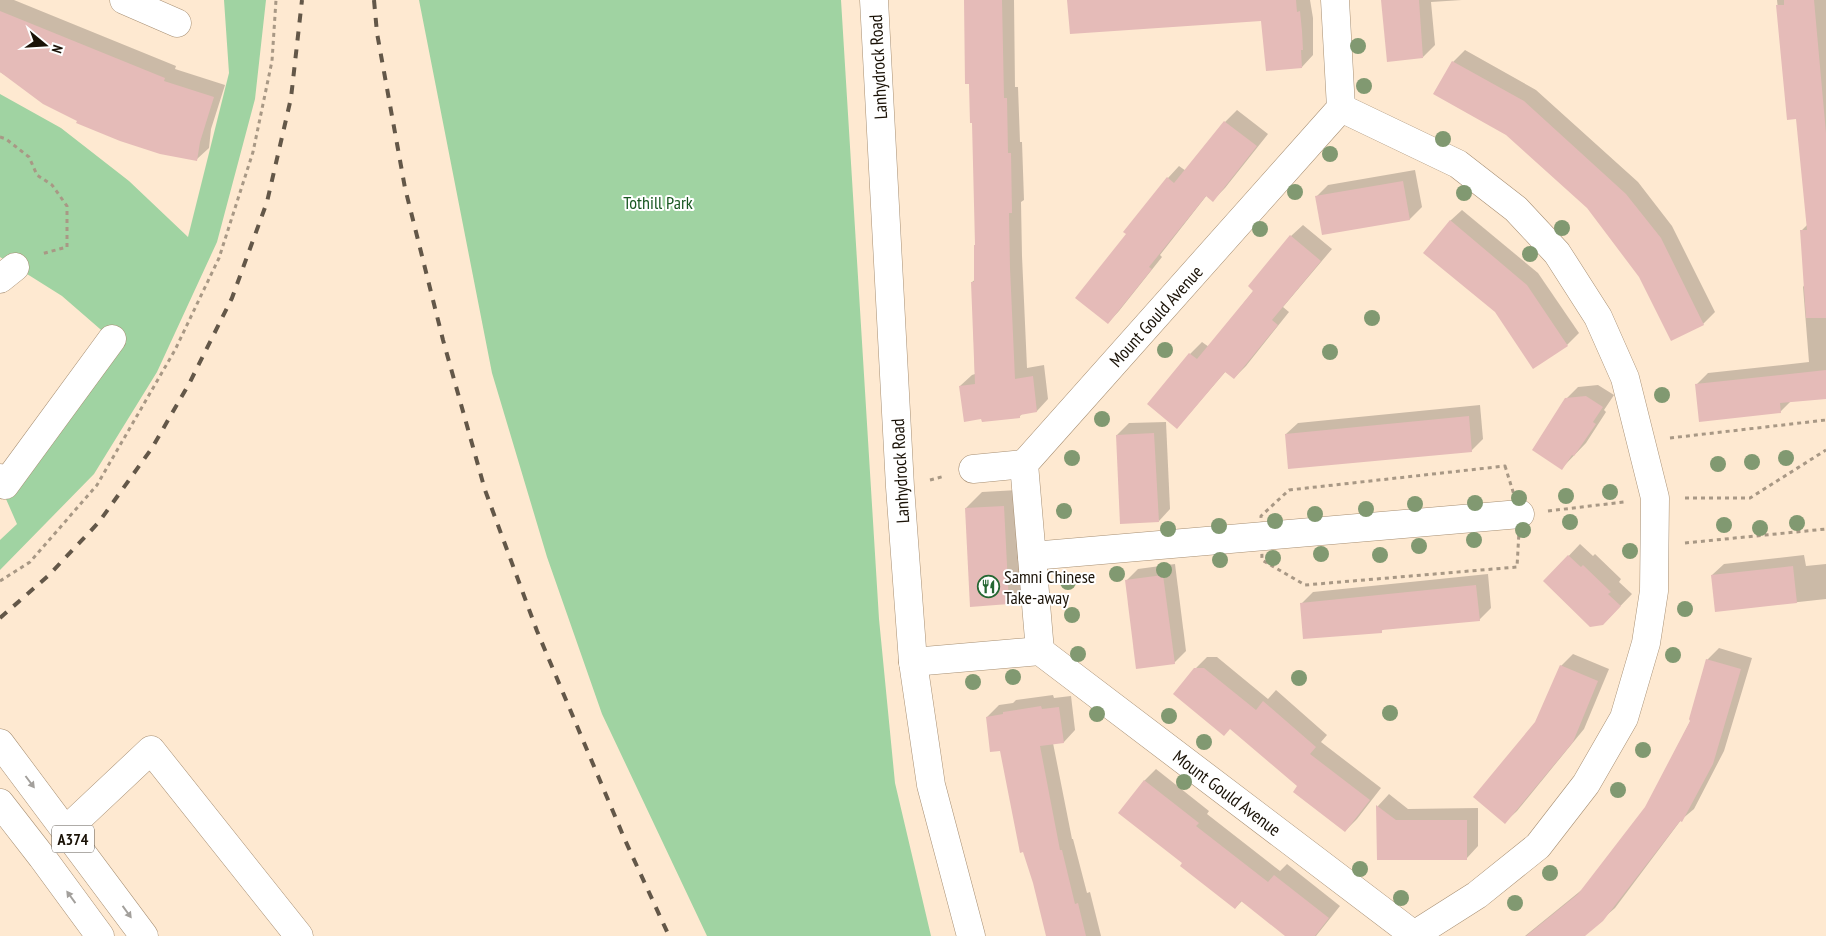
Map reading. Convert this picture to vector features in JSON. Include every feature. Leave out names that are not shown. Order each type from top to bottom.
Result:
[{"type":"street","points":[[124,0],[177,23]]},
{"type":"street","name":"Lanhydrock Road","points":[[874,0],[900,487],[913,662],[931,785],[971,936]]},
{"type":"street","points":[[1335,0],[1342,108],[1458,164],[1516,209],[1557,253],[1598,317],[1625,378],[1655,498],[1654,591],[1646,643],[1624,718],[1586,784],[1538,846],[1477,895],[1414,935]]},
{"type":"street","name":"Mount Gould Avenue","points":[[1024,464],[1342,108]]},
{"type":"street","points":[[3,481],[112,339]]},
{"type":"street","points":[[913,662],[1040,651],[1024,464],[973,469]]},
{"type":"street","points":[[1032,556],[1520,514]]},
{"type":"street","name":"Mount Gould Avenue","points":[[1040,651],[1414,935]]},
{"type":"street","name":"A374","points":[[0,743],[144,936]]},
{"type":"street","points":[[66,830],[151,750],[299,936]]},
{"type":"street","name":"A374","points":[[0,803],[100,936]]},
{"type":"path","points":[[0,582],[30,562],[97,485],[179,342],[219,258],[253,152],[272,61],[276,0]]},
{"type":"path","points":[[0,137],[6,139],[29,158],[37,175],[52,185],[67,206],[67,247],[49,250],[8,272]]},
{"type":"path","points":[[1642,442],[1826,420]]},
{"type":"path","points":[[1520,514],[1655,498],[1750,498],[1826,450]]},
{"type":"path","points":[[900,487],[973,469]]},
{"type":"path","points":[[1654,546],[1826,529]]},
{"type":"green space","points":[[224,0],[266,0],[255,99],[217,242],[157,372],[94,474],[0,570],[0,540],[17,524],[6,499],[115,342],[62,296],[0,257],[0,94],[61,128],[129,181],[188,237],[229,73]]},
{"type":"green space","name":"Tothill Park","points":[[419,0],[841,0],[879,619],[895,783],[931,936],[707,936],[602,714],[547,557],[492,373]]},
{"type":"building","points":[[964,0],[1002,0],[1004,98],[1007,98],[1008,153],[1011,153],[1012,213],[1009,213],[1015,379],[1033,376],[1037,412],[1020,415],[1020,418],[982,422],[981,419],[964,422],[959,386],[975,384],[971,282],[974,282],[975,245],[972,123],[970,123],[969,84],[965,84]]},
{"type":"building","points":[[1067,0],[1296,0],[1297,12],[1300,11],[1302,31],[1302,68],[1266,71],[1261,21],[1070,34]]},
{"type":"building","points":[[1381,0],[1419,0],[1423,58],[1387,62]]},
{"type":"building","points":[[1784,0],[1814,0],[1826,133],[1826,318],[1806,318],[1800,230],[1807,230],[1796,119],[1787,120],[1776,5],[1784,5]]},
{"type":"building","points":[[0,11],[165,78],[164,81],[214,97],[200,142],[197,161],[160,154],[120,141],[76,123],[77,121],[43,104],[0,72]]},
{"type":"building","points":[[1452,61],[1524,101],[1626,194],[1661,238],[1704,325],[1671,341],[1639,277],[1587,208],[1506,135],[1433,94]]},
{"type":"building","points":[[1224,121],[1257,146],[1213,202],[1206,196],[1149,267],[1152,269],[1108,324],[1075,298],[1126,234],[1123,232],[1167,177],[1174,183]]},
{"type":"building","points":[[1403,181],[1410,220],[1322,235],[1315,196]]},
{"type":"building","points":[[1450,220],[1527,285],[1568,346],[1533,369],[1495,312],[1423,253]]},
{"type":"building","points":[[1290,235],[1321,261],[1272,320],[1278,325],[1234,379],[1225,372],[1177,429],[1147,404],[1189,353],[1197,359],[1253,291],[1248,286]]},
{"type":"building","points":[[1826,370],[1826,399],[1780,403],[1781,413],[1699,422],[1695,384]]},
{"type":"building","points":[[1586,396],[1603,407],[1593,422],[1596,424],[1562,470],[1532,450],[1565,398]]},
{"type":"building","points":[[1469,416],[1472,452],[1288,469],[1285,434]]},
{"type":"building","points":[[1154,433],[1159,522],[1120,524],[1116,435]]},
{"type":"building","points":[[1004,506],[1009,604],[970,607],[965,508]]},
{"type":"building","points":[[1568,555],[1581,567],[1583,565],[1611,592],[1608,594],[1621,606],[1603,625],[1590,627],[1543,581]]},
{"type":"building","points":[[1793,566],[1797,603],[1715,612],[1711,575]]},
{"type":"building","points":[[1163,575],[1175,664],[1136,669],[1125,580]]},
{"type":"building","points":[[1476,585],[1480,621],[1382,630],[1382,633],[1303,639],[1300,603]]},
{"type":"building","points":[[1706,659],[1741,669],[1713,764],[1682,822],[1680,821],[1603,921],[1585,936],[1526,936],[1578,894],[1645,807],[1690,721]]},
{"type":"building","points":[[1560,665],[1598,681],[1573,742],[1505,824],[1473,797],[1535,722]]},
{"type":"building","points":[[1194,668],[1204,668],[1256,710],[1263,701],[1316,747],[1310,754],[1370,800],[1345,832],[1293,792],[1297,786],[1230,729],[1224,736],[1173,694]]},
{"type":"building","points":[[1041,706],[1042,709],[1059,707],[1064,743],[1040,746],[1060,850],[1062,850],[1075,904],[1078,903],[1086,936],[1046,936],[1033,883],[1023,852],[1020,853],[1000,751],[990,752],[986,717],[1003,714],[1003,712]]},
{"type":"building","points":[[1144,780],[1199,823],[1196,826],[1268,882],[1274,875],[1329,918],[1315,936],[1285,936],[1241,901],[1235,909],[1180,866],[1182,863],[1118,813]]},
{"type":"building","points":[[1376,805],[1396,820],[1467,820],[1467,860],[1377,860]]},
{"type":"railway","points":[[0,618],[49,575],[99,522],[152,448],[190,382],[232,298],[267,202],[291,98],[302,0]]},
{"type":"railway","points":[[374,0],[377,33],[405,188],[443,340],[485,490],[537,631],[625,840],[669,936]]},
{"type":"place","name":"Samni Chinese Take-away","points":[[988,586]]}]
